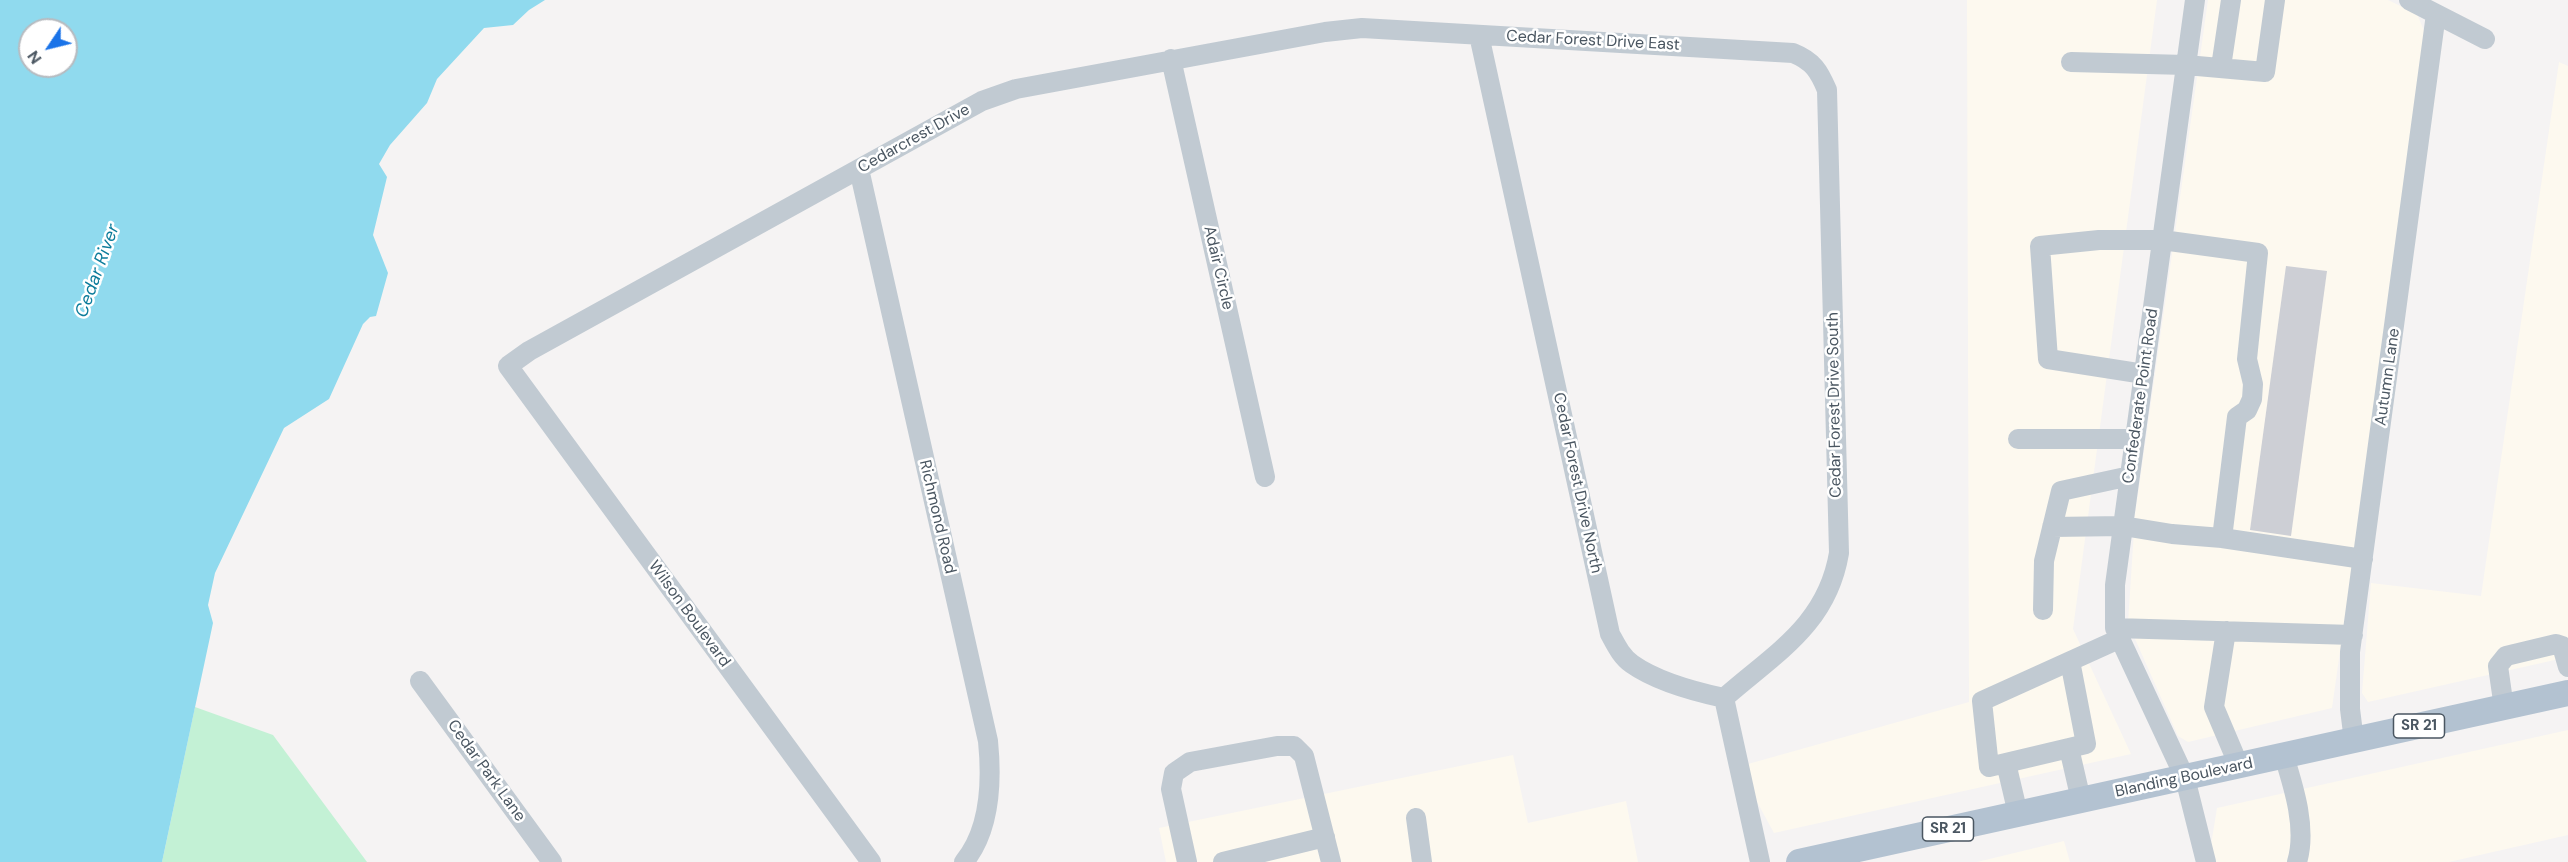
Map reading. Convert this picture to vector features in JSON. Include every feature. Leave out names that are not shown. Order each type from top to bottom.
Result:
[{"type":"main road","name":"Blanding Boulevard","points":[[1799,862],[1878,854],[2018,814],[2568,693]]},
{"type":"street","name":"Confederate Point Road","points":[[2195,0],[2115,585],[2117,634],[2185,778],[2206,862]]},
{"type":"street","points":[[2221,67],[2231,0]]},
{"type":"street","points":[[2071,62],[2186,65],[2265,72],[2275,0]]},
{"type":"street","points":[[2409,0],[2485,39]]},
{"type":"street","name":"Autumn Lane","points":[[2354,741],[2350,709],[2350,652],[2436,14]]},
{"type":"street","name":"Cedar Forest Drive East","points":[[1362,28],[1793,53],[1805,58],[1818,69]]},
{"type":"street","name":"Cedarcrest Drive","points":[[507,366],[529,351],[982,101],[1008,92],[1171,59],[1325,32],[1362,28]]},
{"type":"street","name":"Cedar Forest Drive North","points":[[1479,35],[1610,634],[1618,650],[1630,663],[1644,671],[1698,692],[1724,698]]},
{"type":"street","name":"Adair Circle","points":[[1171,59],[1265,477]]},
{"type":"street","name":"Cedar Forest Drive South","points":[[1724,698],[1810,623],[1823,604],[1835,577],[1839,553],[1827,90],[1818,69]]},
{"type":"street","name":"Richmond Road","points":[[859,169],[988,741],[991,770],[989,797],[981,831],[964,862]]},
{"type":"street","points":[[2144,374],[2048,359],[2040,246],[2099,240],[2162,240],[2258,253],[2247,359],[2253,384],[2252,399],[2247,410],[2237,417],[2222,538]]},
{"type":"street","name":"Wilson Boulevard","points":[[507,366],[872,862]]},
{"type":"street","points":[[2018,439],[2134,439]]},
{"type":"street","points":[[2043,610],[2044,561],[2061,491],[2130,476]]},
{"type":"street","points":[[2052,527],[2123,526],[2363,559]]},
{"type":"street","points":[[2226,631],[2214,707],[2239,766]]},
{"type":"street","points":[[2070,661],[2086,744],[1989,767],[1982,701],[2070,661],[2117,634],[2226,631],[2353,635]]},
{"type":"street","points":[[2504,708],[2498,666],[2506,656],[2556,644],[2562,646],[2568,667]]},
{"type":"street","name":"Cedar Park Lane","points":[[420,681],[552,862]]},
{"type":"street","points":[[1724,698],[1760,862]]},
{"type":"street","points":[[1187,862],[1171,789],[1174,772],[1190,762],[1277,746],[1294,747],[1304,756],[1331,862]]},
{"type":"street","points":[[2069,748],[2081,800]]},
{"type":"street","points":[[2284,756],[2299,815],[2301,851],[2297,862]]},
{"type":"street","points":[[2006,763],[2018,814]]},
{"type":"street","points":[[1416,818],[1422,862]]},
{"type":"street","points":[[1226,862],[1275,856],[1325,837]]},
{"type":"shaded area","points":[[1967,0],[2157,0],[2073,629],[2131,754],[1774,833],[1756,800],[1748,764],[1969,702]]},
{"type":"shaded area","points":[[2208,0],[2388,0],[2417,14],[2427,38],[2332,708],[2188,742],[2178,736],[2128,623],[2135,515]]},
{"type":"shaded area","points":[[2559,62],[2568,66],[2568,657],[2368,702],[2362,693],[2371,583],[2481,596]]},
{"type":"shaded area","points":[[2568,730],[2568,835],[2449,862],[2216,862],[2211,845],[2217,808]]},
{"type":"shaded area","points":[[1513,755],[1528,823],[1626,801],[1638,862],[1166,862],[1159,828]]},
{"type":"shaded area","points":[[2064,841],[2070,862],[1977,862]]},
{"type":"green space","points":[[195,707],[273,735],[367,862],[162,862]]},
{"type":"water","name":"Cedar River","points":[[0,0],[545,0],[529,10],[513,25],[484,28],[437,79],[427,103],[390,145],[379,164],[387,177],[373,235],[388,273],[376,316],[370,317],[363,324],[329,399],[284,428],[215,573],[208,605],[213,623],[162,862],[0,862]]},
{"type":"building","points":[[2286,266],[2327,271],[2291,536],[2250,530]]}]
